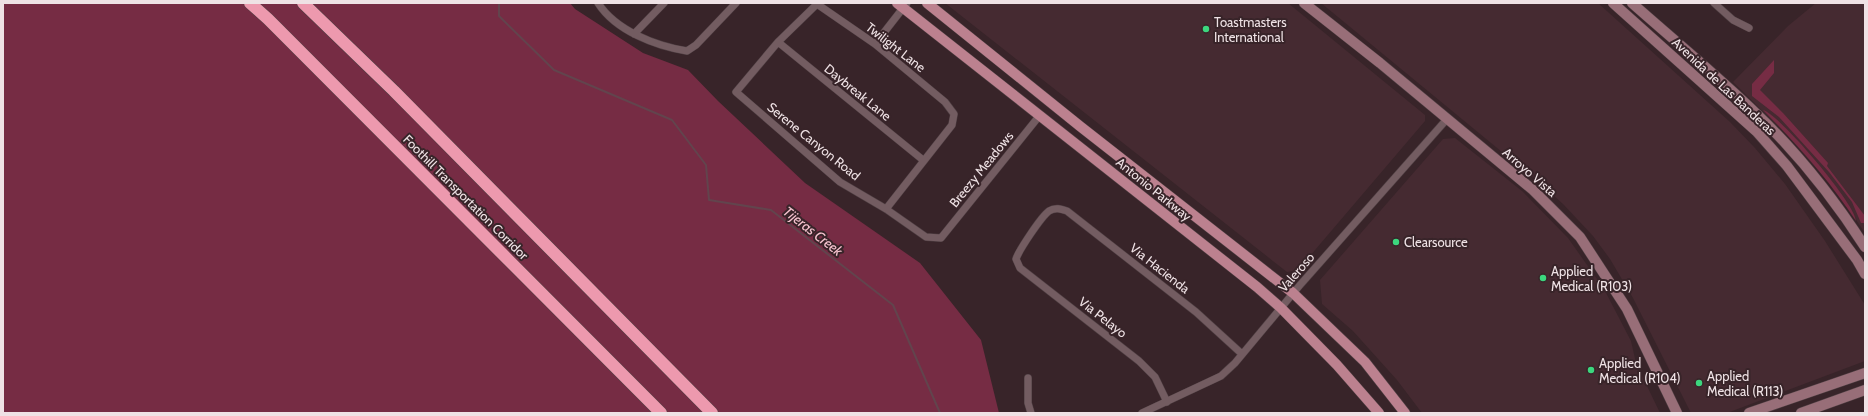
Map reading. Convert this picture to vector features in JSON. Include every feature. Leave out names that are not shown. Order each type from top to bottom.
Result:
[{"type":"highway","name":"Foothill Transportation Corridor","points":[[250,3],[393,143],[661,413]]},
{"type":"highway","name":"Foothill Transportation Corridor","points":[[303,3],[394,91],[712,413]]},
{"type":"main road","name":"Antonio Parkway","points":[[927,3],[1081,127],[1293,293],[1364,362],[1405,413]]},
{"type":"main road","name":"Arroyo Vista","points":[[1304,3],[1380,63],[1533,190],[1580,237],[1627,309],[1677,413]]},
{"type":"main road","name":"Avenida de Las Banderas","points":[[1613,3],[1757,132],[1787,166],[1857,260],[1865,274]]},
{"type":"main road","name":"Avenida de Las Banderas","points":[[1632,3],[1766,123],[1805,166],[1838,207],[1865,247]]},
{"type":"main road","name":"Antonio Parkway","points":[[902,5],[1281,308],[1355,384],[1379,413]]},
{"type":"main road","points":[[1650,36],[1664,41],[1719,89],[1734,93]]},
{"type":"main road","points":[[1725,103],[1733,104],[1744,109],[1796,161],[1805,166]]},
{"type":"main road","points":[[1749,413],[1865,373]]},
{"type":"main road","points":[[1801,413],[1865,390]]},
{"type":"street","points":[[598,3],[605,14],[634,34],[671,48],[687,51],[696,45],[736,3]]},
{"type":"street","points":[[634,34],[664,3]]},
{"type":"street","points":[[1714,3],[1733,20],[1749,28]]},
{"type":"street","name":"Twilight Lane","points":[[778,42],[817,4],[874,44],[945,102],[954,114],[952,125],[923,160]]},
{"type":"street","points":[[874,44],[902,5]]},
{"type":"street","name":"Serene Canyon Road","points":[[778,42],[736,92],[840,182],[886,209],[926,237],[941,238]]},
{"type":"street","name":"Daybreak Lane","points":[[778,42],[923,160]]},
{"type":"street","name":"Breezy Meadows","points":[[941,238],[1040,115]]},
{"type":"street","name":"Valeroso","points":[[1142,413],[1221,376],[1235,363],[1293,293],[1447,119]]},
{"type":"street","points":[[886,209],[923,160]]},
{"type":"street","name":"Via Hacienda","points":[[1016,259],[1019,249],[1048,212],[1058,208],[1067,211],[1196,312],[1242,354]]},
{"type":"street","name":"Via Pelayo","points":[[1016,259],[1020,268],[1139,362],[1155,377],[1167,402]]},
{"type":"street","points":[[1028,378],[1028,402],[1031,413]]},
{"type":"shaded area","points":[[3,3],[570,3],[575,9],[643,53],[688,70],[718,101],[805,183],[920,263],[981,340],[999,413],[3,413]]},
{"type":"shaded area","points":[[945,3],[1288,3],[1425,115],[1425,121],[1298,270],[1287,272]]},
{"type":"shaded area","points":[[1321,3],[1598,3],[1730,122],[1755,148],[1785,184],[1825,241],[1865,305],[1865,361],[1727,413],[1691,413],[1633,298],[1610,259],[1593,236],[1563,204],[1541,184]]},
{"type":"shaded area","points":[[1816,3],[1865,3],[1865,233],[1838,193],[1787,135],[1733,82],[1788,26]]},
{"type":"shaded area","points":[[1774,60],[1774,73],[1760,90],[1828,163],[1827,166],[1865,216],[1865,223],[1861,223],[1852,202],[1829,172],[1779,117],[1752,96],[1752,84]]},
{"type":"shaded area","points":[[1763,110],[1772,115],[1816,161],[1844,197],[1853,212],[1856,221],[1835,191],[1812,163]]},
{"type":"shaded area","points":[[1455,138],[1522,191],[1568,238],[1604,289],[1631,341],[1636,363],[1660,413],[1422,413],[1397,380],[1353,331],[1322,304],[1320,280],[1443,139]]},
{"type":"waterway","name":"Tijeras Creek","points":[[499,3],[499,16],[554,70],[672,120],[706,165],[709,200],[771,210],[893,305],[940,413]]},
{"type":"place","name":"Toastmasters International","points":[[1206,29]]},
{"type":"place","name":"Clearsource","points":[[1396,242]]},
{"type":"place","name":"Applied Medical (R103)","points":[[1543,278]]},
{"type":"place","name":"Applied Medical (R104)","points":[[1591,370]]},
{"type":"place","name":"Applied Medical (R113)","points":[[1699,383]]}]
